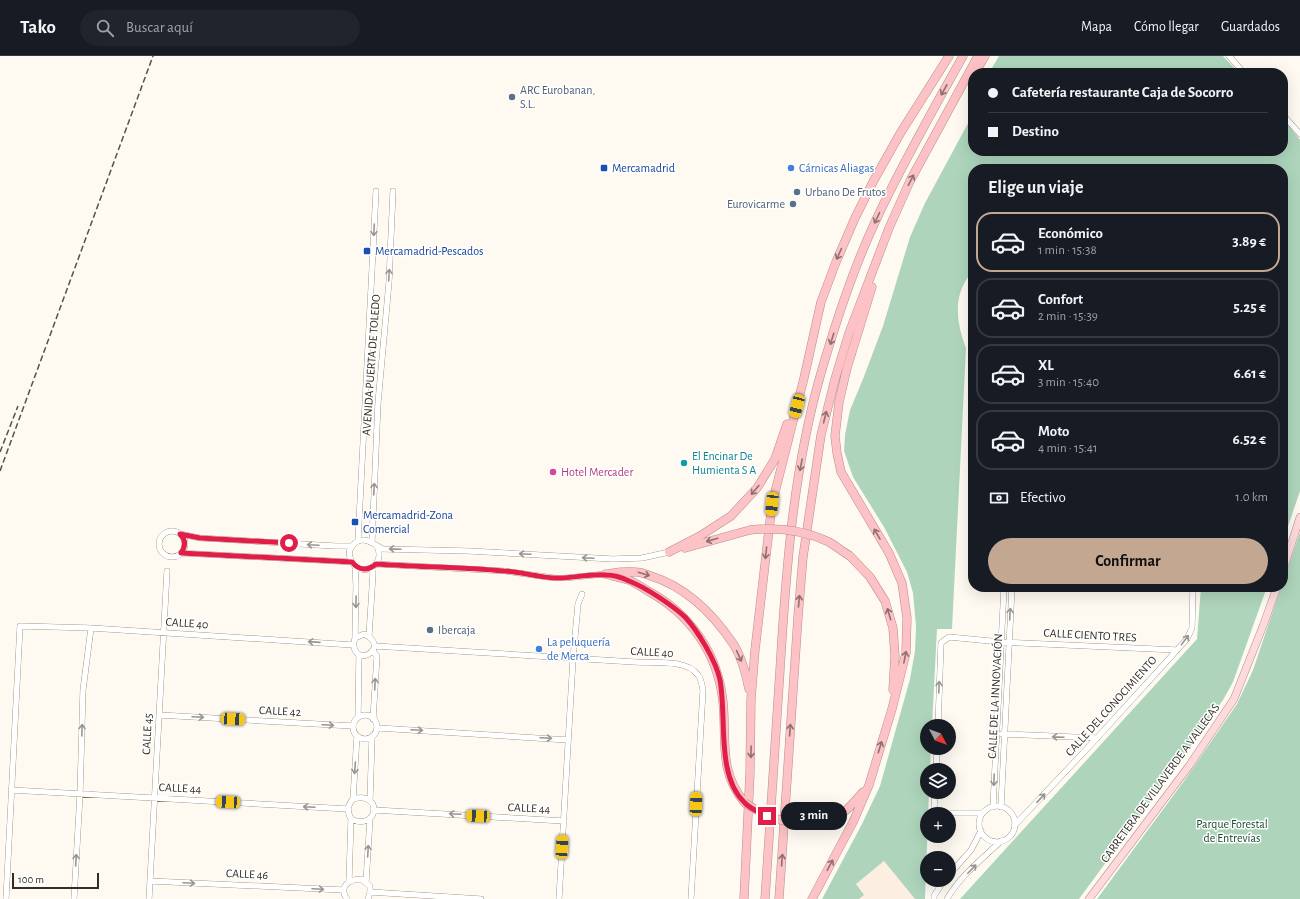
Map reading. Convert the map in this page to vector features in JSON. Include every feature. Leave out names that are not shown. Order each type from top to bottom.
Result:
[{"type":"highway","points":[[744,899],[750,773],[751,699],[755,650],[772,504],[804,378],[821,302],[855,218],[874,180],[901,132],[950,56]]},
{"type":"highway","points":[[765,899],[788,555],[796,492],[807,432],[819,383],[850,284],[875,222],[897,175],[963,56]]},
{"type":"highway","points":[[971,68],[978,56]]},
{"type":"highway","points":[[978,68],[985,56]]},
{"type":"highway","points":[[779,899],[803,557],[820,435],[849,333],[888,228],[929,145],[968,74]]},
{"type":"highway","points":[[929,145],[968,85]]},
{"type":"highway","points":[[812,899],[853,822],[869,785],[892,709],[906,653],[907,618],[902,583],[889,553],[841,472],[835,436],[839,402],[847,368],[878,267],[888,228]]},
{"type":"highway","points":[[668,552],[700,536],[731,516],[757,488],[775,459],[804,378]]},
{"type":"highway","points":[[668,552],[750,530],[771,528],[802,532],[830,543],[850,556],[870,577],[885,602],[893,628],[895,656],[892,709]]},
{"type":"highway","points":[[606,574],[636,572],[658,578],[679,588],[701,605],[718,623],[735,646],[746,671],[751,699]]},
{"type":"highway","points":[[606,574],[630,581],[657,596],[685,618],[708,649],[720,678],[728,774],[736,792],[745,803],[757,811],[778,820],[795,824],[816,824],[831,820],[847,811],[869,785]]},
{"type":"main road","points":[[1288,554],[1300,517]]},
{"type":"main road","name":"CARRETERA DE VILLAVERDE A VALLECAS","points":[[1089,899],[1189,766],[1234,699],[1275,592]]},
{"type":"street","points":[[1229,56],[1240,68]]},
{"type":"street","points":[[1288,121],[1300,134]]},
{"type":"street","name":"AVENIDA PUERTA DE TOLEDO","points":[[358,541],[376,191]]},
{"type":"street","name":"AVENIDA PUERTA DE TOLEDO","points":[[372,542],[378,403],[389,282],[393,191]]},
{"type":"street","points":[[352,546],[200,538],[180,534],[177,531],[168,531],[160,536],[158,545],[159,550],[165,556],[174,557],[181,553],[353,564],[360,569],[372,568],[376,564],[380,557],[377,546]]},
{"type":"street","points":[[180,534],[183,537],[185,545],[181,553]]},
{"type":"street","points":[[372,738],[363,739],[357,736],[354,732],[353,726],[358,717],[359,655],[353,645],[355,638],[356,585],[350,550],[358,541],[365,540],[372,542],[383,549],[469,551],[613,559],[642,558],[668,552]]},
{"type":"street","points":[[376,564],[505,571],[554,578],[606,574]]},
{"type":"street","points":[[369,636],[372,568]]},
{"type":"street","name":"CALLE 45","points":[[149,899],[167,571]]},
{"type":"street","name":"CALLE DE LA INNOVACIÓN","points":[[994,807],[996,734],[1004,592]]},
{"type":"street","name":"CALLE DE LA INNOVACIÓN","points":[[1001,807],[1012,592]]},
{"type":"street","name":"CALLE DEL CONOCIMIENTO","points":[[1014,826],[1097,738],[1187,638],[1192,628],[1193,592]]},
{"type":"street","points":[[559,899],[573,658],[578,604],[582,594]]},
{"type":"street","name":"CALLE 40","points":[[11,790],[20,626],[164,632],[353,645]]},
{"type":"street","points":[[74,899],[80,794],[83,690],[91,628]]},
{"type":"street","points":[[355,638],[364,634],[369,636],[373,640],[377,656],[374,719]]},
{"type":"street","name":"CALLE CIENTO TRES","points":[[938,719],[941,643],[949,637],[1001,642],[1177,650]]},
{"type":"street","points":[[359,655],[365,656],[374,648]]},
{"type":"street","name":"CALLE 40","points":[[374,648],[675,664],[691,667],[699,676],[703,690],[691,899]]},
{"type":"street","name":"CALLE 42","points":[[159,715],[353,726]]},
{"type":"street","points":[[358,717],[363,715],[374,719],[378,728],[372,738],[370,800],[373,804],[374,810],[370,819],[366,882]]},
{"type":"street","points":[[378,728],[568,740]]},
{"type":"street","points":[[996,734],[1097,738]]},
{"type":"street","points":[[347,899],[344,896],[343,890],[349,881],[351,818],[348,809],[349,804],[353,799],[357,736]]},
{"type":"street","points":[[6,899],[11,790]]},
{"type":"street","name":"CALLE 44","points":[[11,790],[348,809]]},
{"type":"street","points":[[353,799],[360,797],[370,800]]},
{"type":"street","points":[[935,799],[934,808],[942,813],[982,814]]},
{"type":"street","points":[[947,899],[954,888],[977,863],[1010,835],[1014,826],[1012,816],[1006,809],[1001,807],[989,808],[982,814],[979,822],[980,832],[972,850],[956,867]]},
{"type":"street","name":"CALLE 44","points":[[374,810],[564,821]]},
{"type":"street","points":[[351,818],[363,822],[370,819]]},
{"type":"street","points":[[980,832],[987,839],[992,841],[1002,841]]},
{"type":"street","points":[[349,881],[360,879],[366,882],[370,886],[368,899]]},
{"type":"street","name":"CALLE 46","points":[[150,881],[343,890]]},
{"type":"street","points":[[934,899],[934,896],[940,887]]},
{"type":"street","points":[[370,892],[481,899]]},
{"type":"shaded area","points":[[884,861],[915,899],[859,899],[864,895],[856,884]]},
{"type":"green space","points":[[999,56],[1223,56],[1234,68],[992,68]]},
{"type":"green space","points":[[968,123],[968,156],[1288,156],[1288,124],[1300,140],[1300,491],[1288,526],[1288,164],[968,164],[968,277],[959,298],[958,308],[960,328],[966,348],[952,629],[937,629],[932,719],[920,719],[920,755],[931,755],[930,763],[920,763],[920,799],[929,799],[928,807],[920,807],[920,843],[927,843],[927,851],[920,851],[920,887],[925,887],[925,899],[915,899],[884,861],[856,884],[864,895],[859,899],[822,899],[862,824],[880,786],[910,679],[915,651],[916,626],[913,593],[907,572],[884,527],[853,477],[844,451],[845,435],[850,410],[883,326],[910,237],[925,203]]},
{"type":"green space","name":"Parque Forestal de Entrevías","points":[[1300,532],[1300,899],[1097,899],[1184,781],[1237,704],[1253,670],[1279,592],[1288,592],[1288,567]]},
{"type":"green space","points":[[1201,592],[1265,592],[1233,682],[1223,700],[1180,762],[1079,899],[960,899],[1197,639]]},
{"type":"railway","points":[[0,471],[153,56]]},
{"type":"railway","points":[[0,452],[18,406]]},
{"type":"place","name":"ARC Eurobanan, S.L.","points":[[512,97]]},
{"type":"place","name":"Mercamadrid","points":[[604,168]]},
{"type":"place","name":"Cárnicas Aliagas","points":[[791,168]]},
{"type":"place","name":"Urbano De Frutos","points":[[797,192]]},
{"type":"place","name":"Eurovicarme","points":[[793,204]]},
{"type":"place","name":"Mercamadrid-Pescados","points":[[367,251]]},
{"type":"place","name":"El Encinar De Humienta S A","points":[[684,463]]},
{"type":"place","name":"Hotel Mercader","points":[[553,472]]},
{"type":"place","name":"Mercamadrid-Zona Comercial","points":[[355,522]]},
{"type":"place","name":"Ibercaja","points":[[430,630]]},
{"type":"place","name":"La peluquería de Merca","points":[[539,649]]},
{"type":"route","points":[[289,543],[200,538],[180,534],[185,541],[184,550],[181,553],[352,562],[360,569],[372,568],[376,564],[505,571],[554,578],[606,574],[630,581],[657,596],[685,618],[708,649],[720,678],[728,774],[736,792],[745,803],[767,816]]}]
